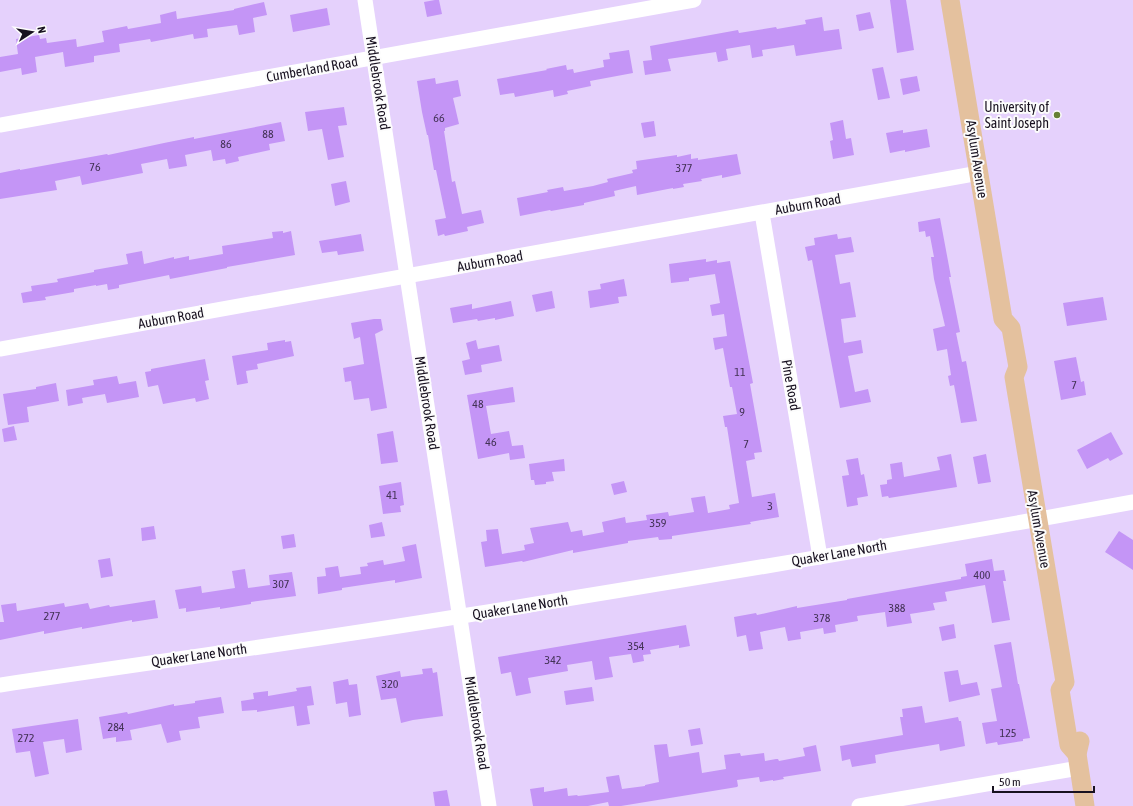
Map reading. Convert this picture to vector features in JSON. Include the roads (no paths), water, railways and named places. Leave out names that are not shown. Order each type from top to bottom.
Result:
[{"type":"main road","name":"Asylum Avenue","points":[[950,0],[1003,319],[1011,328],[1018,367],[1014,377],[1065,682],[1072,688],[1081,742],[1078,761],[1085,806]]},
{"type":"street","name":"Middlebrook Road","points":[[365,0],[489,806]]},
{"type":"street","name":"Cumberland Road","points":[[0,125],[694,0]]},
{"type":"street","name":"Auburn Road","points":[[0,349],[979,173]]},
{"type":"street","name":"Pine Road","points":[[762,213],[820,557]]},
{"type":"street","name":"Quaker Lane North","points":[[0,685],[460,616],[820,557],[1133,502]]},
{"type":"street","points":[[860,806],[1078,761]]},
{"type":"place","name":"University of Saint Joseph","points":[[1057,115]]}]
